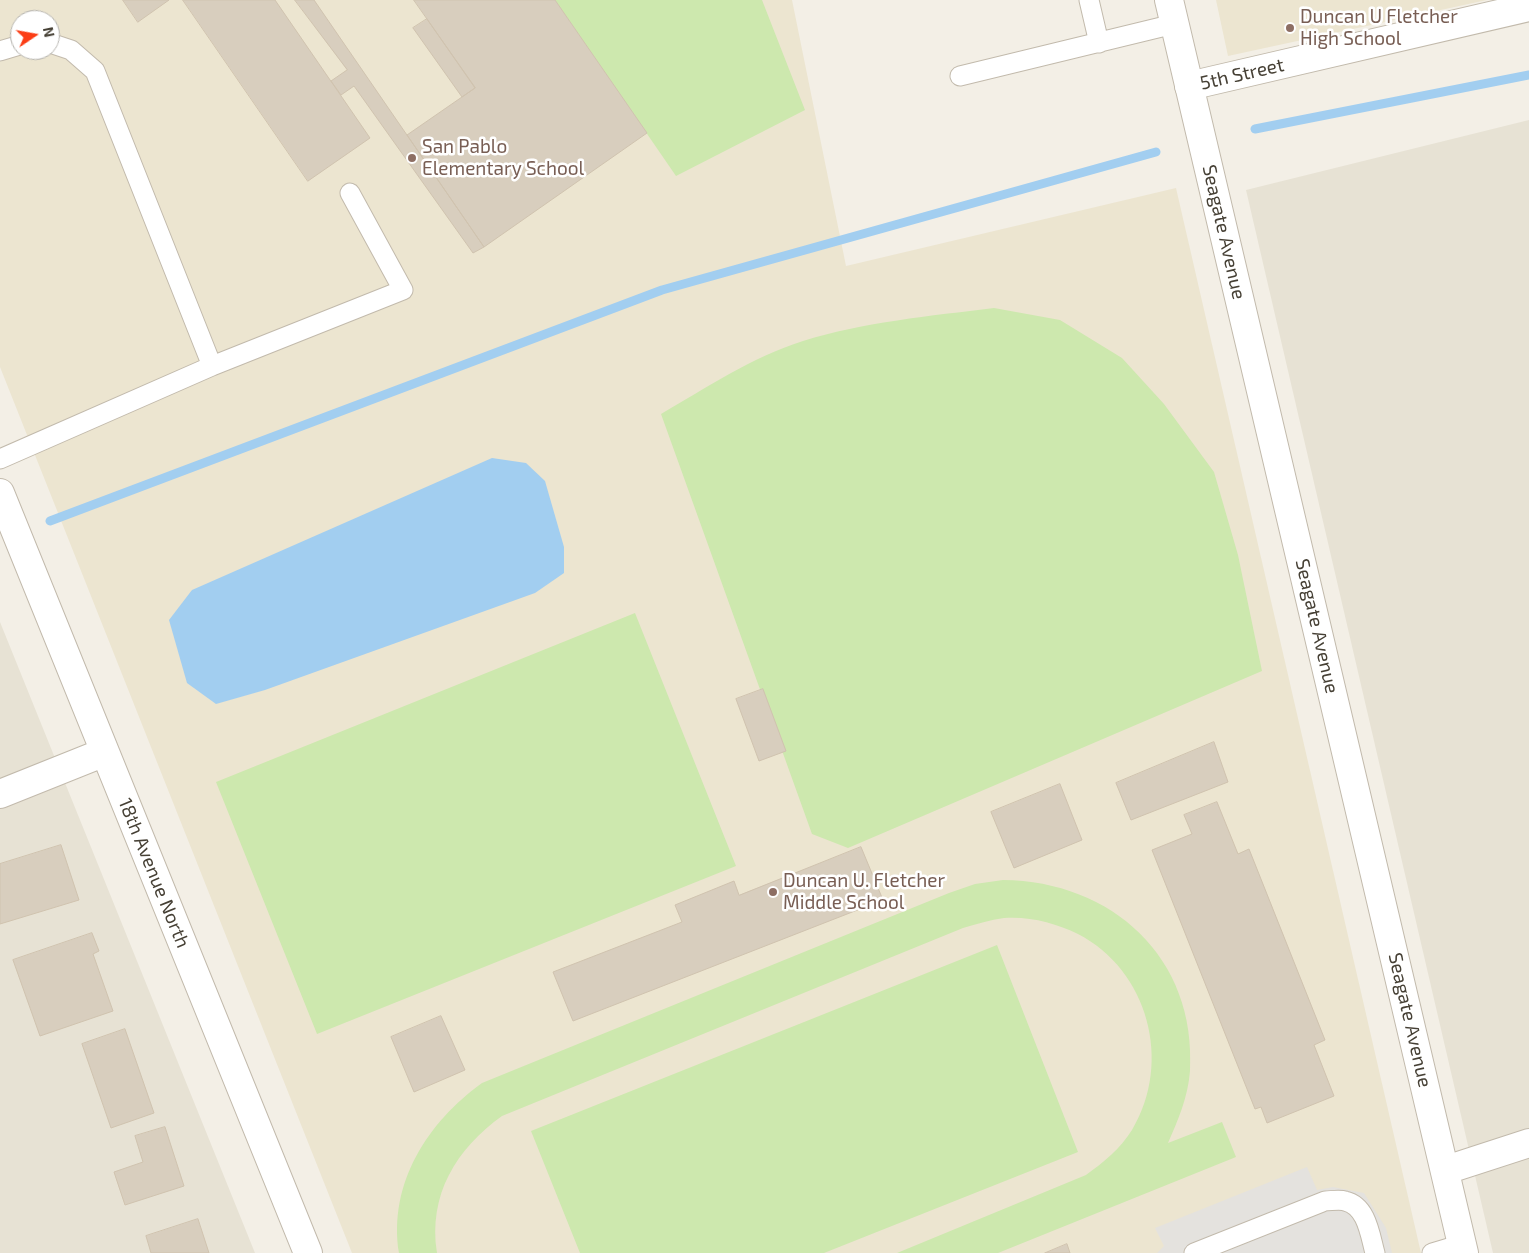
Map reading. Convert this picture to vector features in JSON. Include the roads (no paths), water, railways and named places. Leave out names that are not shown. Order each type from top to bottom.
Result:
[{"type":"street","name":"5th Street","points":[[1189,86],[1529,8]]},
{"type":"street","name":"Seagate Avenue","points":[[1172,12],[1446,1170],[1463,1249]]},
{"type":"street","name":"18th Avenue North","points":[[0,493],[308,1253]]},
{"type":"street","points":[[0,794],[105,752]]},
{"type":"street","points":[[1446,1170],[1529,1143]]},
{"type":"lane","points":[[1088,0],[1099,43]]},
{"type":"lane","points":[[960,76],[1099,43],[1172,12]]},
{"type":"lane","points":[[60,46],[71,50],[95,71],[212,366]]},
{"type":"lane","points":[[0,459],[212,366],[403,290],[350,192]]},
{"type":"lane","points":[[1194,1253],[1325,1202],[1345,1200],[1359,1208],[1367,1223],[1375,1253]]},
{"type":"lane","points":[[1432,1253],[1463,1249]]},
{"type":"water","points":[[492,458],[526,463],[545,481],[564,547],[564,573],[535,593],[265,690],[216,704],[187,683],[169,620],[192,590]]},
{"type":"waterway","points":[[1255,129],[1529,75]]},
{"type":"waterway","points":[[50,521],[662,290],[1156,152]]},
{"type":"place","name":"Duncan U Fletcher High School","points":[[1290,28]]},
{"type":"place","name":"San Pablo Elementary School","points":[[412,158]]},
{"type":"place","name":"Duncan U. Fletcher Middle School","points":[[773,892]]}]
